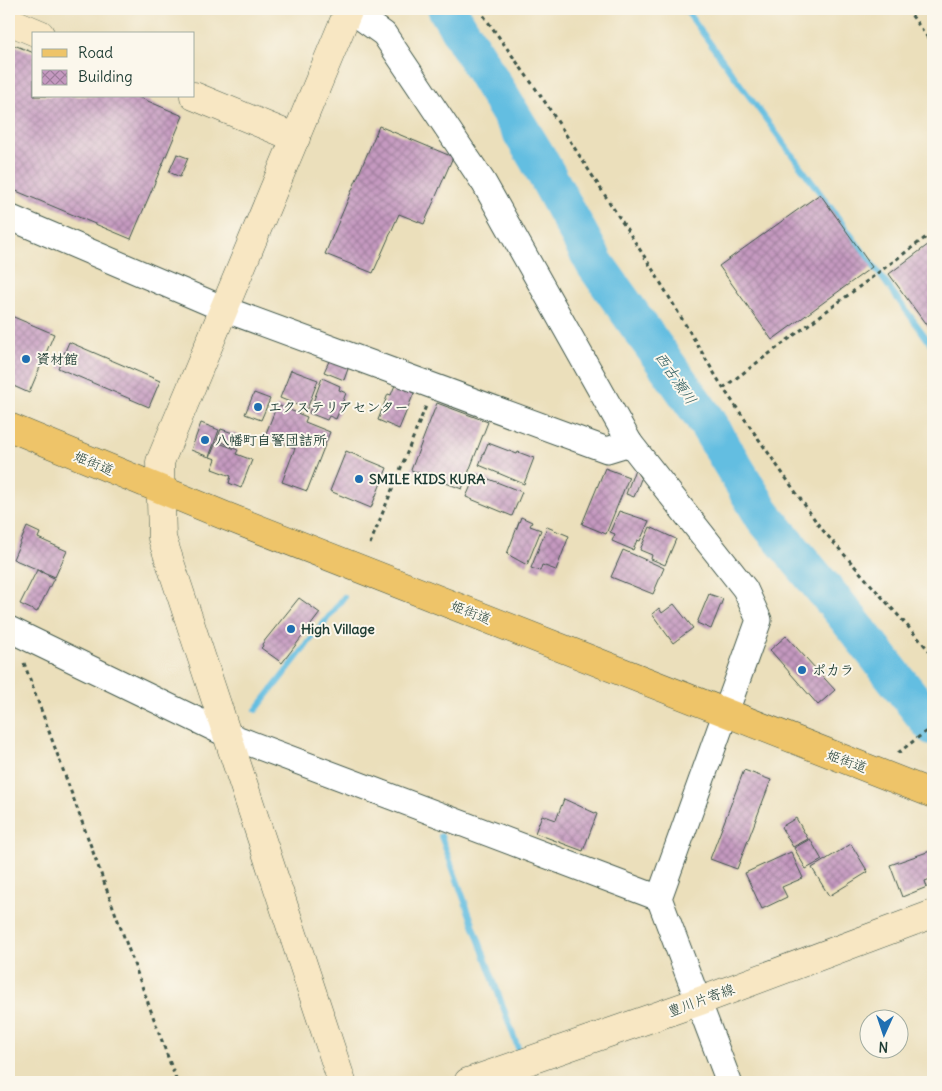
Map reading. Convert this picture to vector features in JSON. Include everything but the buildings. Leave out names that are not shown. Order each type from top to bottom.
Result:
[{"type":"main road","name":"姫街道","points":[[9,427],[161,490],[933,794]]},
{"type":"street","points":[[342,1082],[162,538],[160,462],[349,9],[384,34],[484,183],[630,443],[745,589],[759,620],[658,898],[700,1001],[729,1082]]},
{"type":"street","points":[[9,21],[35,32]]},
{"type":"street","points":[[195,96],[296,138]]},
{"type":"street","points":[[9,217],[224,309],[607,450],[630,443]]},
{"type":"street","points":[[11,630],[228,735],[658,898]]},
{"type":"street","name":"豊川片寄線","points":[[468,1082],[700,1001],[933,914]]},
{"type":"path","points":[[479,9],[574,148],[653,270],[723,388],[820,527],[933,655]]},
{"type":"path","points":[[907,9],[933,45]]},
{"type":"path","points":[[723,388],[933,232]]},
{"type":"path","points":[[370,544],[434,387]]},
{"type":"path","points":[[11,630],[177,1082]]},
{"type":"path","points":[[910,744],[933,726]]},
{"type":"waterway","name":"西古瀬川","points":[[447,9],[538,159],[595,264],[703,416],[764,517],[843,612],[933,726]]},
{"type":"waterway","points":[[685,9],[933,347]]},
{"type":"waterway","points":[[256,710],[344,597]]},
{"type":"waterway","points":[[441,836],[518,1048]]},
{"type":"place","name":"資材館","points":[[26,359]]},
{"type":"place","name":"エクステリアセンター","points":[[258,407]]},
{"type":"place","name":"八幡町自警団詰所","points":[[205,440]]},
{"type":"place","name":"SMILE KIDS KURA","points":[[359,479]]},
{"type":"place","name":"High Village","points":[[291,629]]},
{"type":"place","name":"ポカラ","points":[[802,670]]}]
